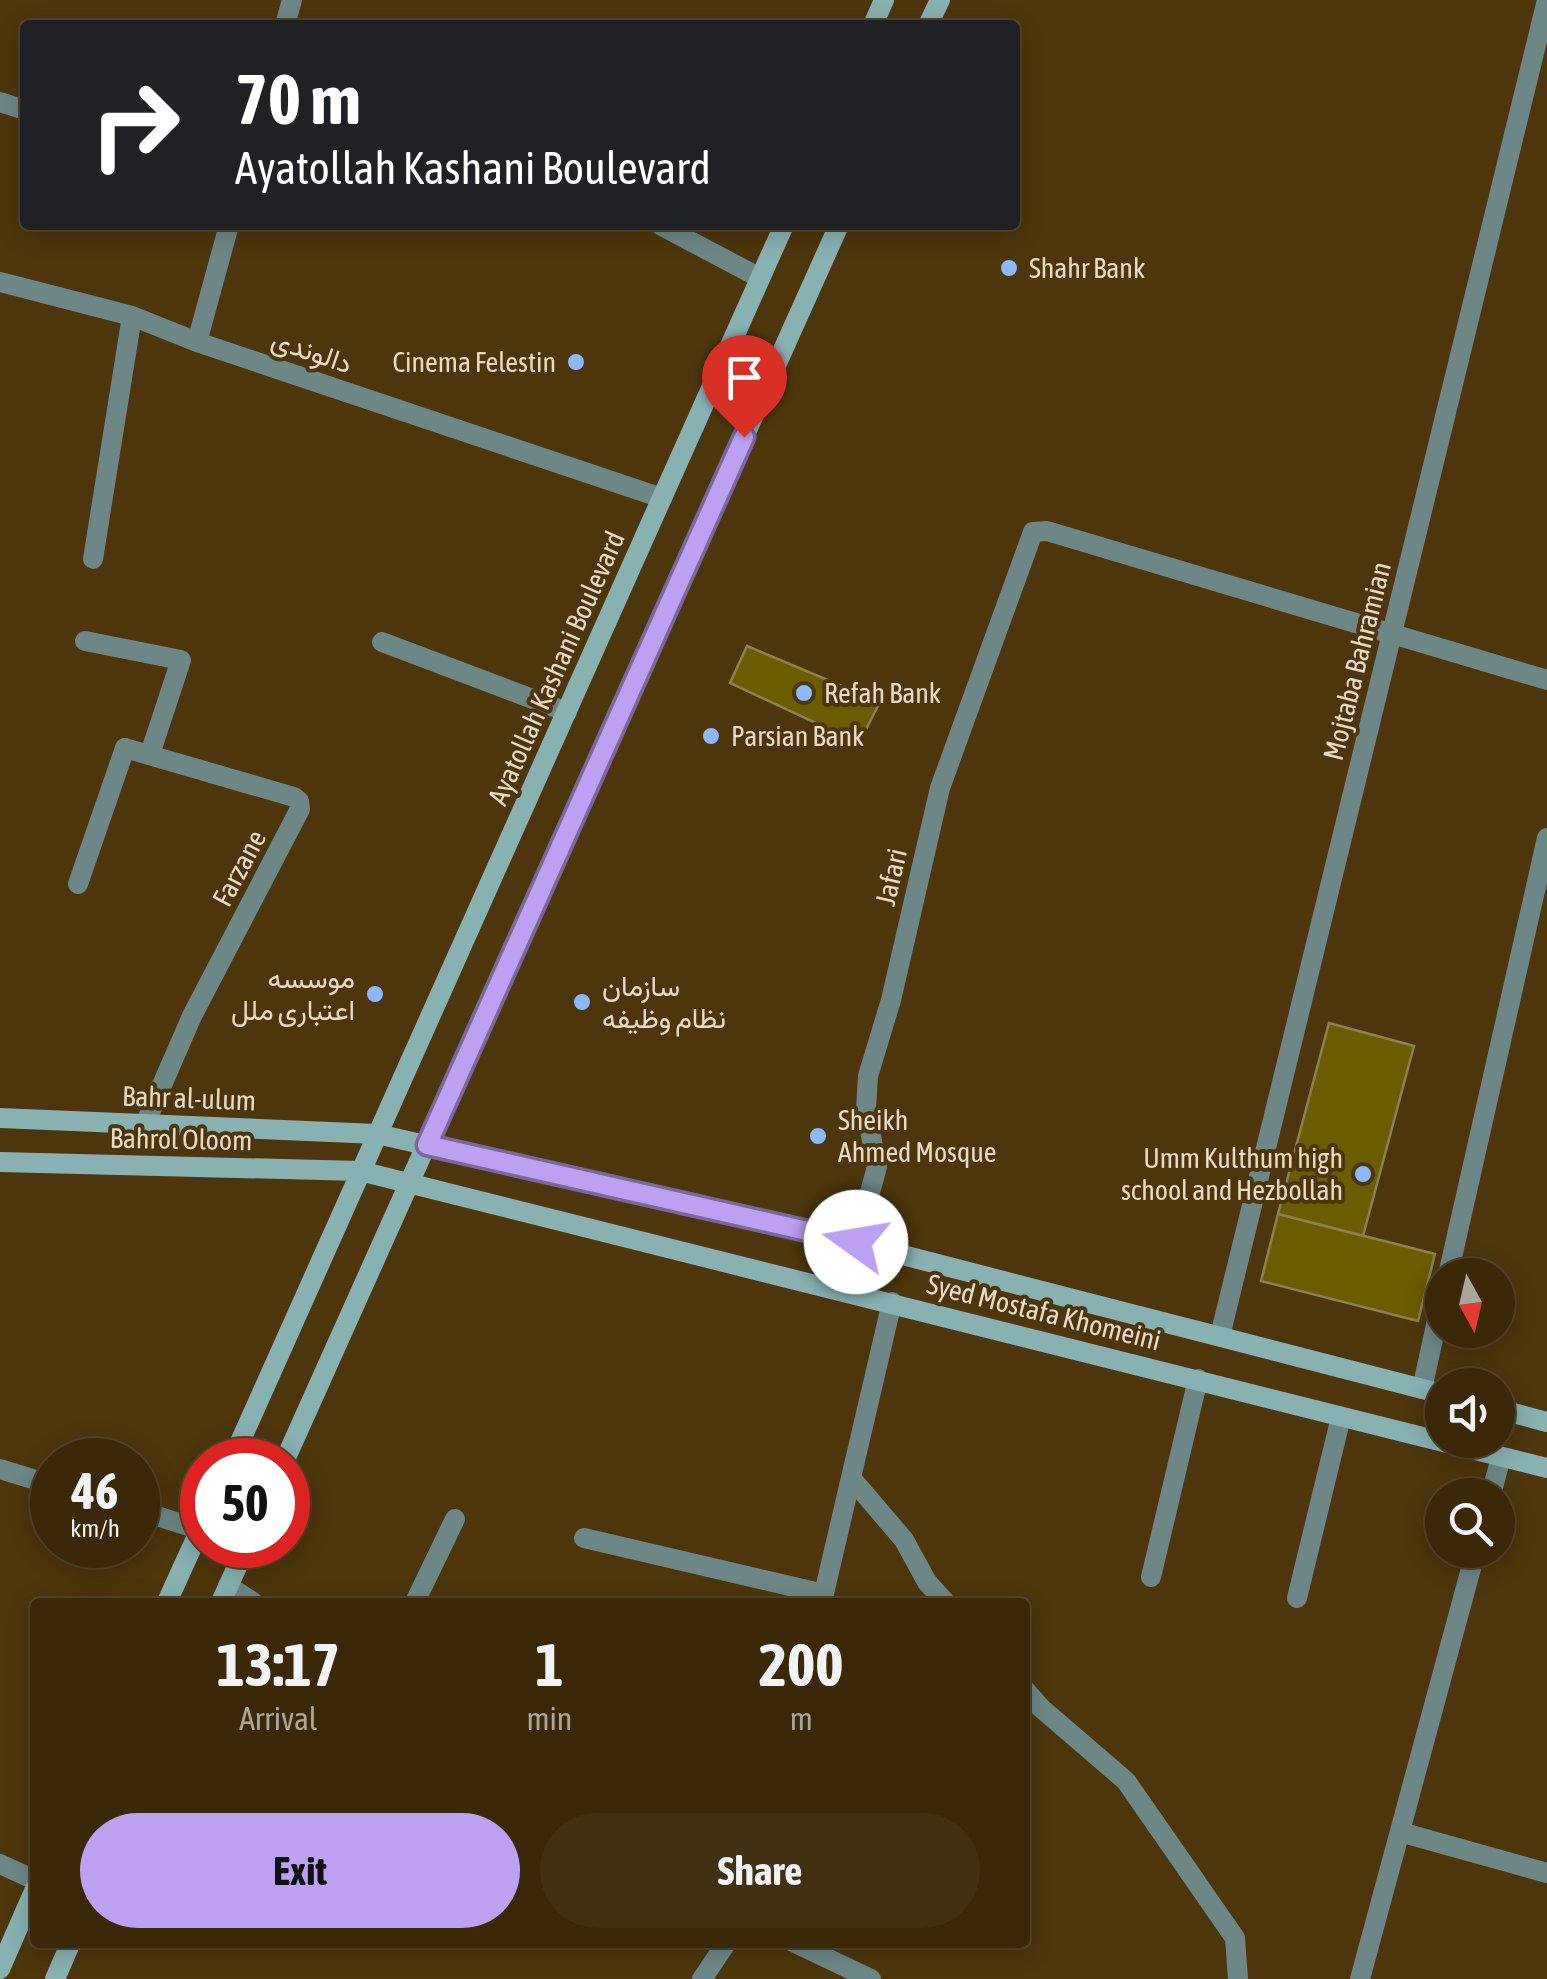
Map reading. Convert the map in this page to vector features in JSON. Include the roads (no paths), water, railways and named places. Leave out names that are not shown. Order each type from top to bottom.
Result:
[{"type":"main road","name":"Ayatollah Kashani Boulevard","points":[[242,1438],[782,230]]},
{"type":"main road","points":[[295,1438],[837,230]]},
{"type":"main road","name":"Bahr al-ulum","points":[[0,1118],[377,1134],[427,1145]]},
{"type":"main road","name":"Syed Mostafa Khomeini","points":[[427,1145],[856,1242],[1425,1389]]},
{"type":"main road","name":"Bahrol Oloom","points":[[0,1162],[360,1170],[410,1182]]},
{"type":"main road","name":"Syed Mostafa Khomeini","points":[[410,1182],[1425,1437]]},
{"type":"main road","points":[[1515,1414],[1547,1422]]},
{"type":"main road","name":"Syed Mostafa Khomeini","points":[[1510,1458],[1547,1468]]},
{"type":"main road","points":[[169,1598],[183,1568]]},
{"type":"main road","points":[[225,1594],[237,1568]]},
{"type":"main road","points":[[0,1969],[30,1900]]},
{"type":"main road","points":[[55,1979],[68,1948]]},
{"type":"street","name":"Mojtaba Bahramian","points":[[1220,1336],[1547,0]]},
{"type":"street","points":[[197,342],[229,230]]},
{"type":"street","points":[[669,230],[760,278]]},
{"type":"street","name":"دالوندی","points":[[0,282],[132,316],[197,342],[662,498]]},
{"type":"street","points":[[93,559],[132,316]]},
{"type":"street","name":"Jafari","points":[[856,1242],[876,1167],[866,1110],[868,1076],[891,1000],[940,788],[1033,532],[1047,531],[1393,632]]},
{"type":"street","points":[[1393,632],[1547,680]]},
{"type":"street","points":[[85,641],[181,660],[150,754]]},
{"type":"street","points":[[382,642],[568,712]]},
{"type":"street","name":"Farzane","points":[[78,884],[125,748],[299,801],[300,809],[192,1016],[145,1124]]},
{"type":"street","points":[[1452,1258],[1547,838]]},
{"type":"street","points":[[584,1538],[823,1598],[892,1302]]},
{"type":"street","points":[[1151,1577],[1198,1379]]},
{"type":"street","points":[[1296,1598],[1341,1417]]},
{"type":"street","points":[[0,1469],[30,1478]]},
{"type":"street","points":[[852,1479],[904,1540],[926,1582],[941,1598]]},
{"type":"street","points":[[417,1598],[455,1519]]},
{"type":"street","points":[[1360,1979],[1471,1568]]},
{"type":"street","points":[[1030,1696],[1126,1781],[1234,1938],[1238,1979]]},
{"type":"street","points":[[1400,1832],[1547,1872]]},
{"type":"street","points":[[0,1864],[30,1878]]},
{"type":"street","points":[[702,1979],[723,1948]]},
{"type":"street","points":[[806,1948],[871,1979]]},
{"type":"place","name":"Shahr Bank","points":[[1009,268]]},
{"type":"place","name":"Cinema Felestin","points":[[576,362]]},
{"type":"place","name":"Refah Bank","points":[[804,693]]},
{"type":"place","name":"Parsian Bank","points":[[711,736]]},
{"type":"place","name":"موسسه اعتباری ملل","points":[[375,994]]},
{"type":"place","name":"سازمان نظام وظیفه","points":[[582,1002]]},
{"type":"place","name":"Sheikh Ahmed Mosque","points":[[818,1136]]},
{"type":"place","name":"Umm Kulthum high school and Hezbollah","points":[[1363,1174]]}]
